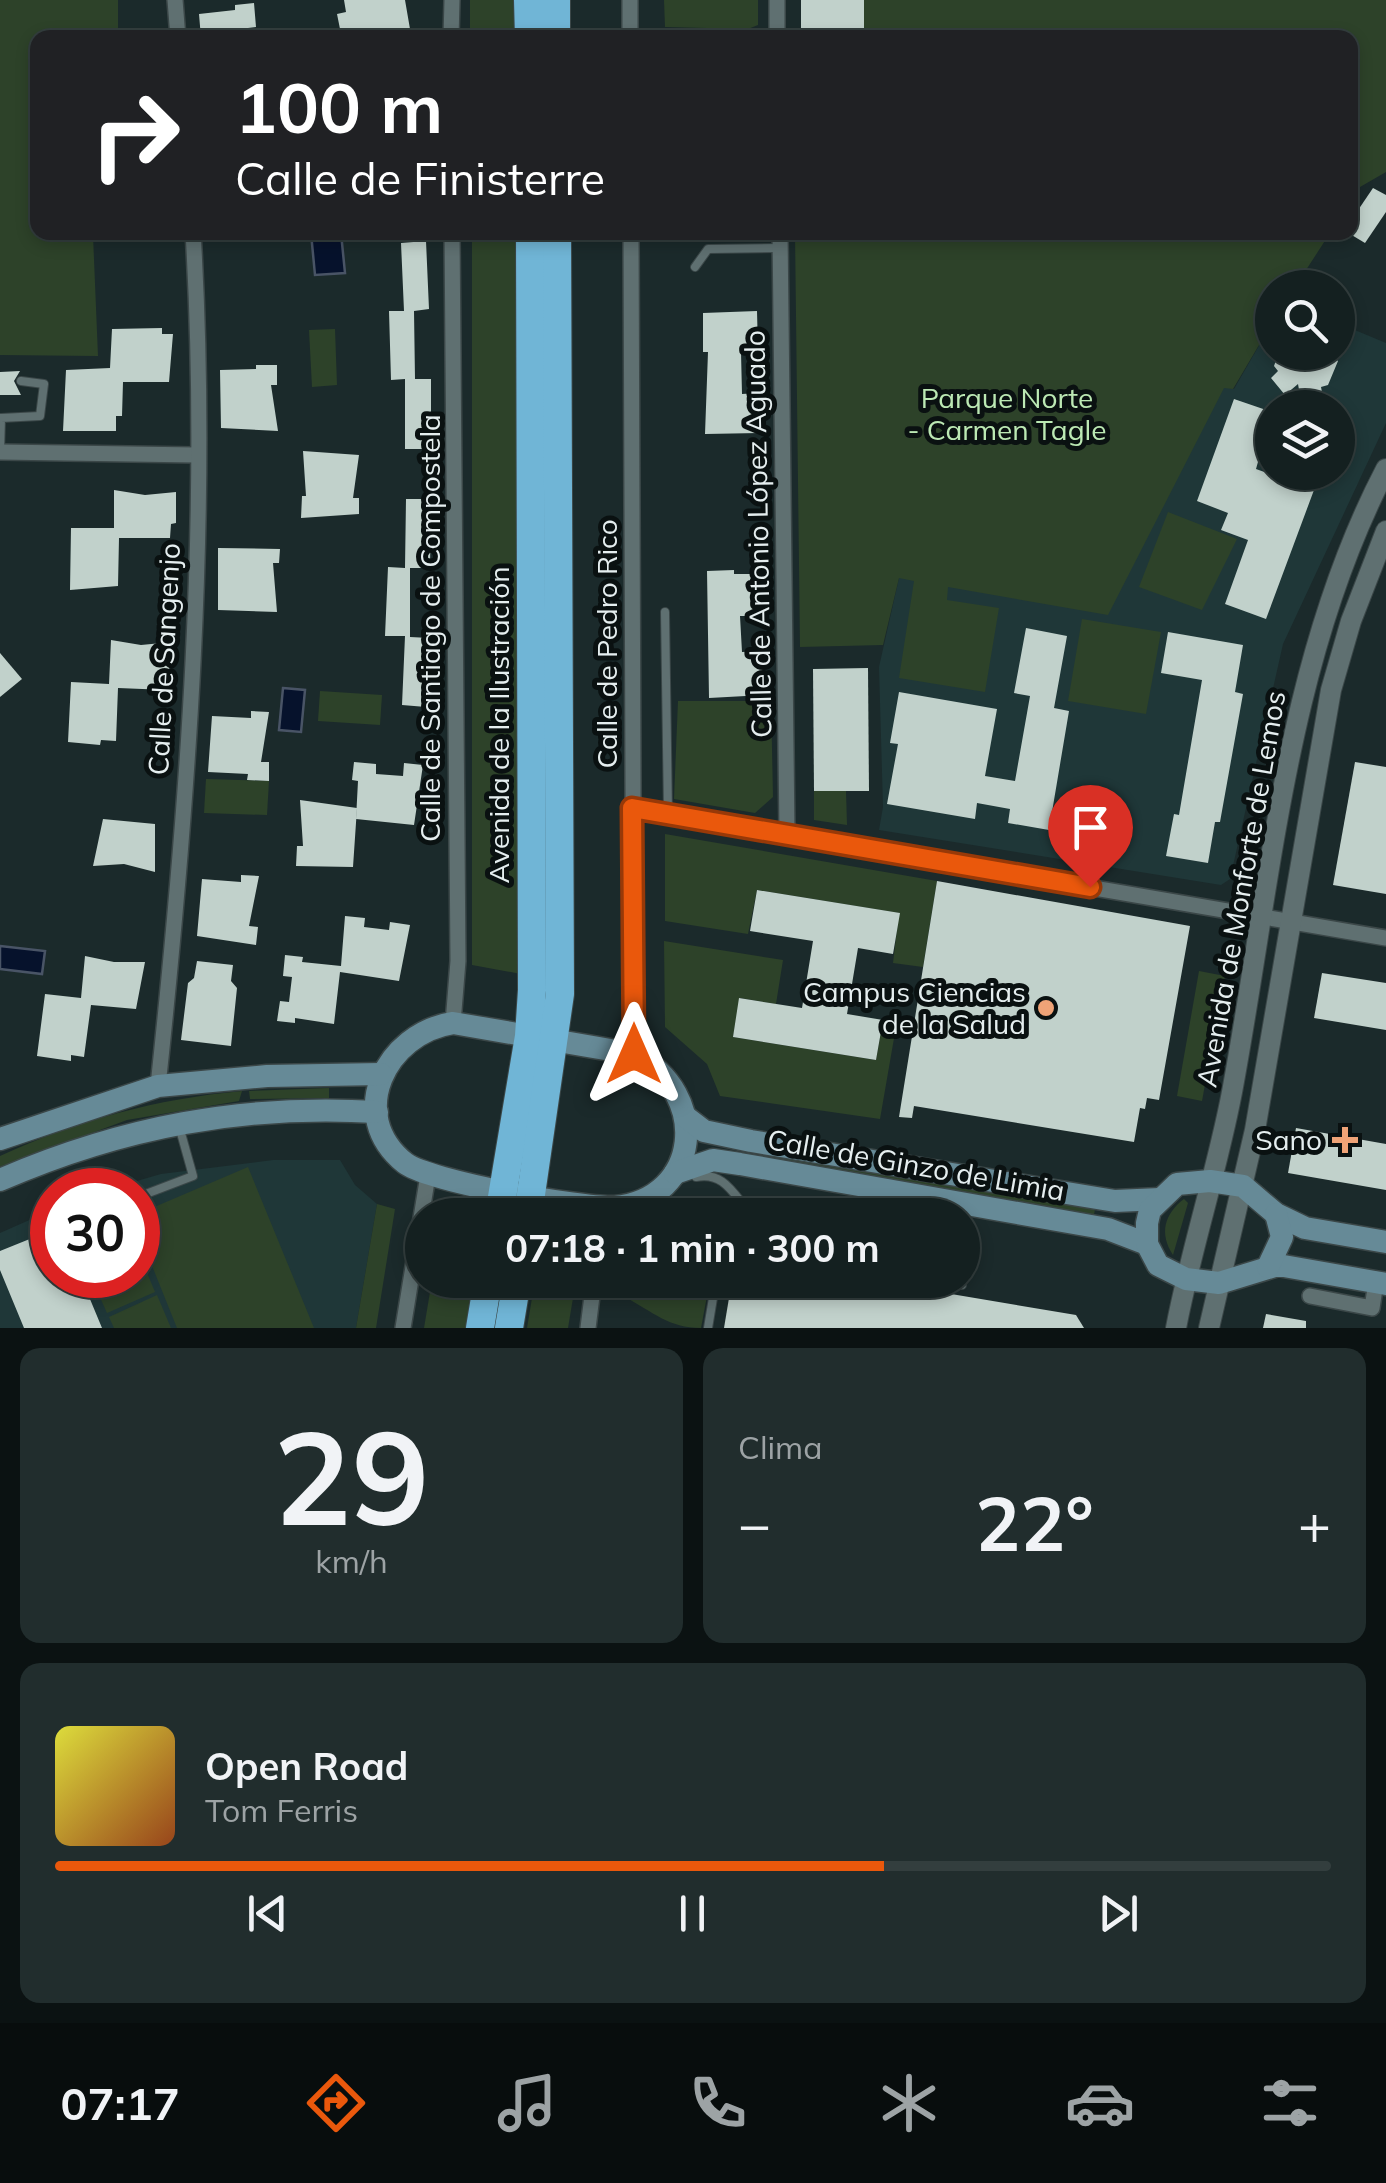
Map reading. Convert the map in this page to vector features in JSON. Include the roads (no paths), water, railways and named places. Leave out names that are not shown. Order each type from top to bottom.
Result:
[{"type":"highway","points":[[528,0],[529,30]]},
{"type":"highway","points":[[556,0],[556,30]]},
{"type":"highway","name":"Avenida de la Ilustración","points":[[530,240],[543,1038],[531,1198]]},
{"type":"highway","name":"Avenida de la Ilustración","points":[[503,1198],[543,1038],[560,994],[558,240]]},
{"type":"highway","points":[[480,1328],[485,1298]]},
{"type":"highway","points":[[509,1328],[514,1298]]},
{"type":"main road","points":[[489,1198],[428,1175],[390,1148],[377,1112],[376,1092],[381,1074],[405,1043],[435,1026],[453,1023],[634,1054],[669,1077],[687,1118],[671,1177]]},
{"type":"main road","points":[[0,1139],[158,1086],[267,1076],[381,1074]]},
{"type":"main road","points":[[0,1180],[104,1140],[178,1122],[271,1110],[377,1112]]},
{"type":"main road","name":"Calle de Ginzo de Limia","points":[[687,1118],[704,1131],[773,1145],[1115,1201],[1160,1199],[1178,1184],[1210,1181],[1243,1186]]},
{"type":"main road","name":"Calle de Ginzo de Limia","points":[[647,1198],[671,1177],[713,1160],[925,1198]]},
{"type":"main road","points":[[1243,1186],[1276,1214],[1305,1228],[1386,1242]]},
{"type":"main road","points":[[1148,1244],[1150,1210],[1160,1199]]},
{"type":"main road","name":"Calle de Ginzo de Limia","points":[[980,1208],[1108,1230],[1148,1244],[1162,1270],[1186,1279]]},
{"type":"main road","points":[[1268,1268],[1282,1236],[1276,1214]]},
{"type":"main road","points":[[1186,1279],[1220,1284],[1249,1278],[1268,1268],[1306,1267],[1381,1283]]},
{"type":"street","points":[[175,0],[177,30]]},
{"type":"street","points":[[451,30],[452,0]]},
{"type":"street","points":[[630,0],[630,30]]},
{"type":"street","points":[[777,0],[777,30]]},
{"type":"street","name":"Calle de Sangenjo","points":[[158,1086],[190,682],[196,454],[193,240]]},
{"type":"street","name":"Calle de Santiago de Compostela","points":[[452,240],[458,961],[453,1023]]},
{"type":"street","name":"Calle de Pedro Rico","points":[[630,240],[634,1054]]},
{"type":"street","name":"Calle de Antonio López Aguado","points":[[780,240],[787,835]]},
{"type":"street","points":[[0,452],[196,454]]},
{"type":"street","name":"Avenida de Monforte de Lemos","points":[[1176,1328],[1231,1097],[1306,683],[1325,613],[1386,468]]},
{"type":"street","name":"Avenida de Monforte de Lemos","points":[[1209,1328],[1243,1186],[1331,690],[1351,621],[1386,531]]},
{"type":"street","points":[[632,808],[1386,938]]},
{"type":"street","points":[[403,1328],[428,1175]]},
{"type":"street","points":[[1310,1296],[1372,1308],[1381,1283]]},
{"type":"street","points":[[588,1328],[592,1298]]},
{"type":"lane","points":[[695,267],[708,249],[780,240]]},
{"type":"lane","points":[[0,452],[1,418],[40,416],[44,407],[44,384],[20,381]]},
{"type":"lane","points":[[664,612],[668,814]]},
{"type":"lane","points":[[160,1189],[193,1176],[178,1122]]},
{"type":"lane","points":[[671,1177],[715,1177],[724,1181],[737,1198]]},
{"type":"lane","points":[[708,1328],[713,1298]]},
{"type":"water","points":[[312,240],[342,240],[345,273],[315,275]]},
{"type":"water","points":[[283,688],[305,690],[301,732],[279,730]]},
{"type":"water","points":[[0,946],[45,951],[42,974],[0,969]]},
{"type":"place","name":"Campus Ciencias de la Salud","points":[[1046,1008]]},
{"type":"place","name":"Sano","points":[[1345,1140]]},
{"type":"park label","name":"Parque Norte - Carmen Tagle","points":[[1007,414]]}]
